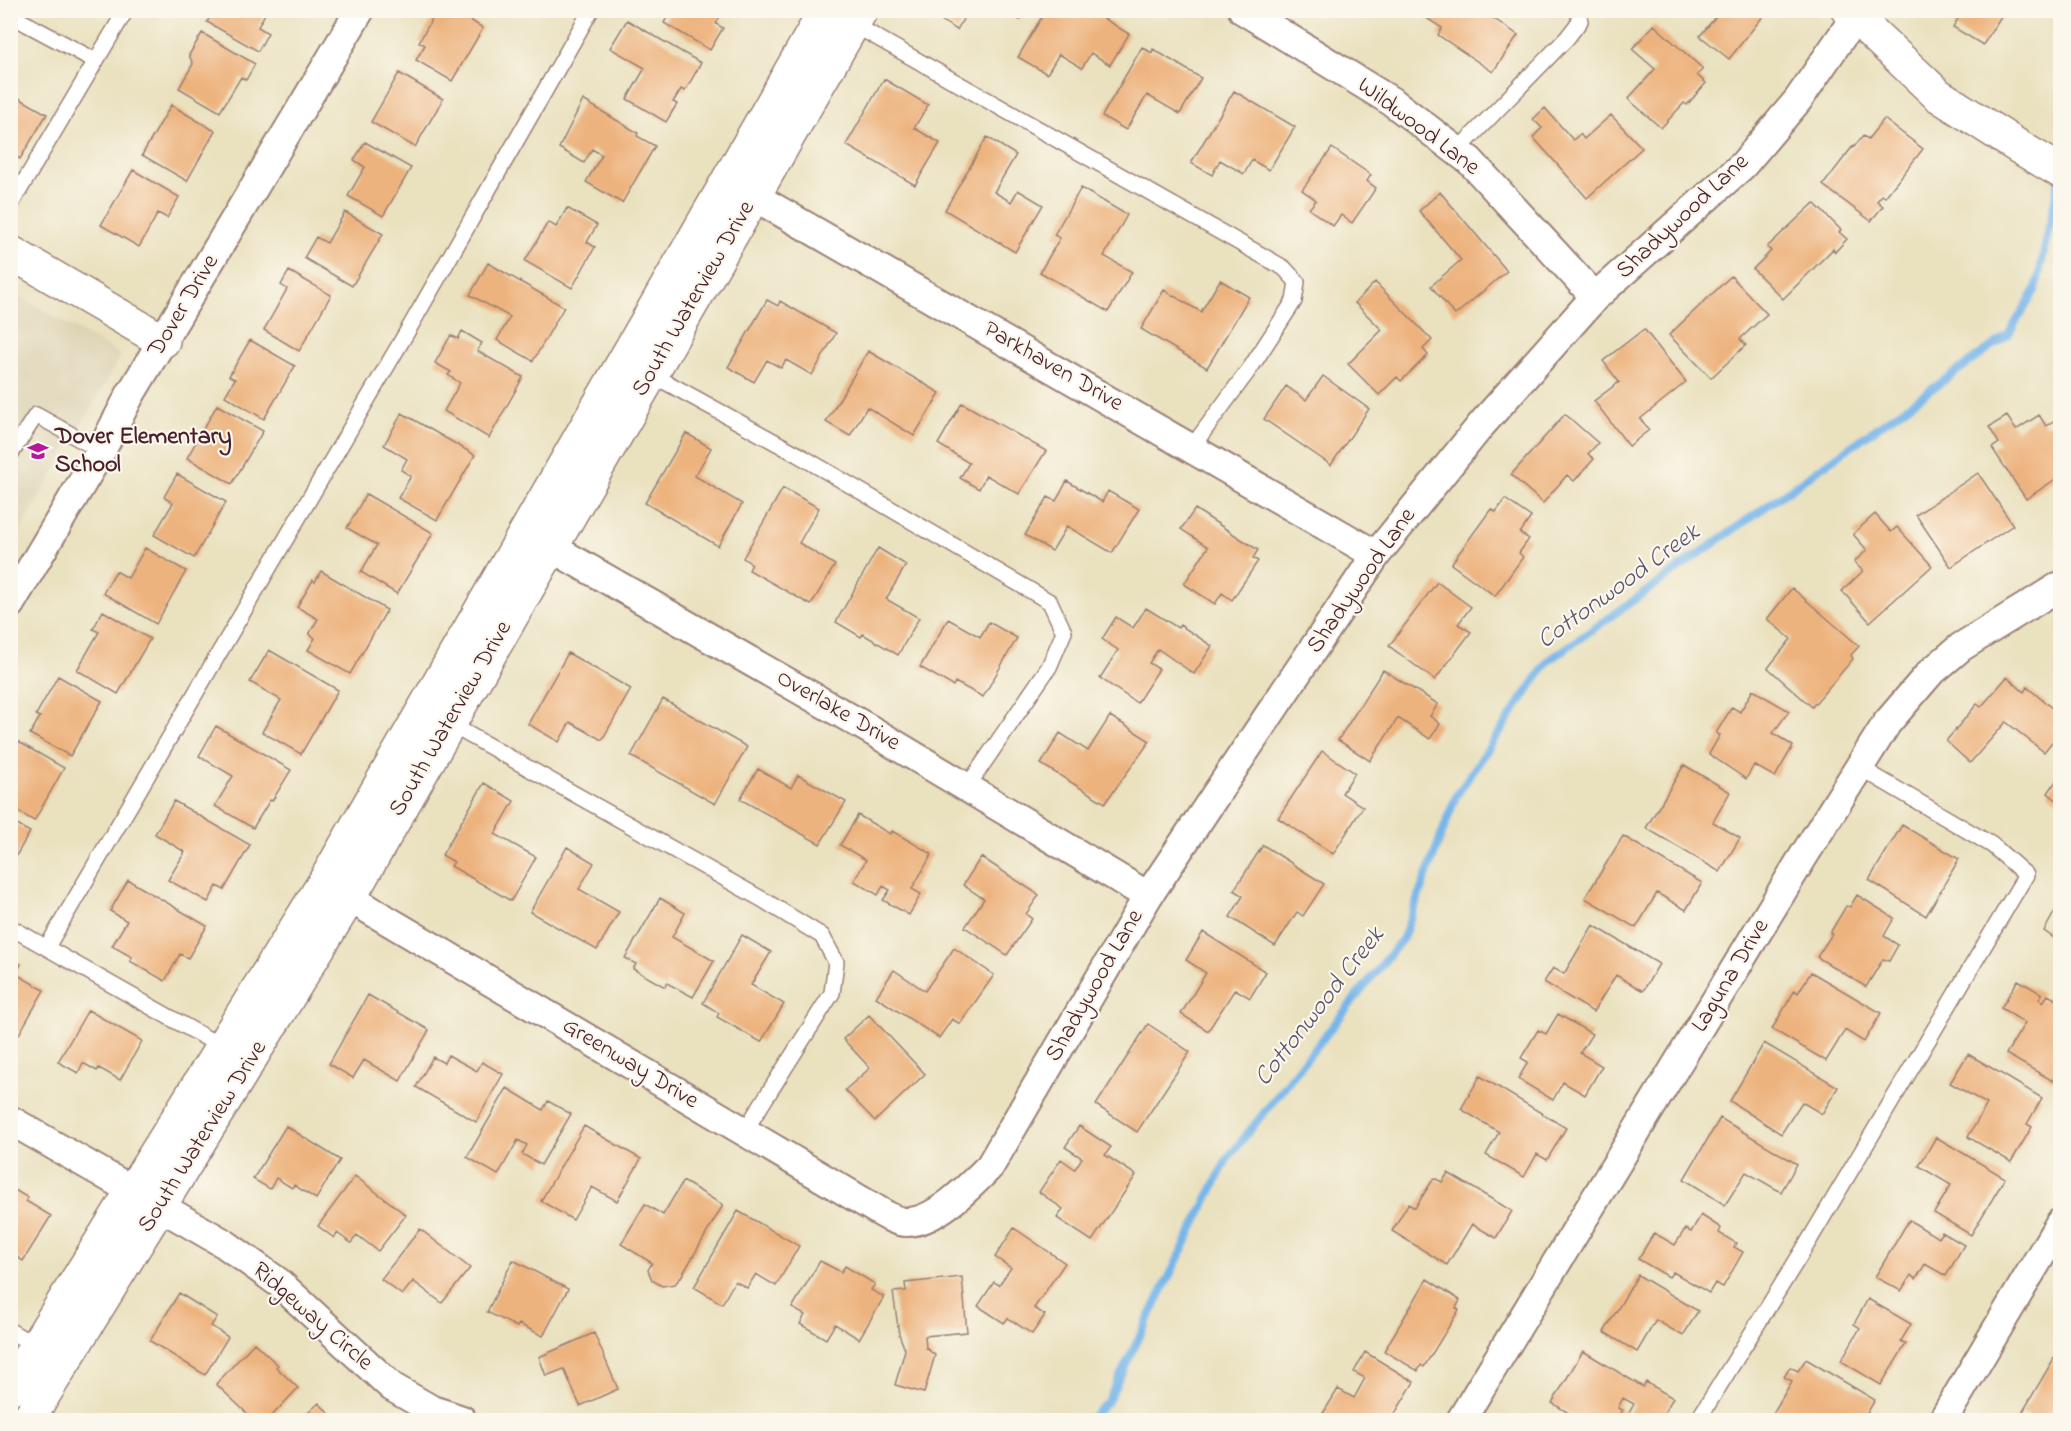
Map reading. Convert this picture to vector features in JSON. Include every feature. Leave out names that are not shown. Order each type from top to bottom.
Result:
[{"type":"street","name":"Dover Drive","points":[[10,604],[360,10]]},
{"type":"street","name":"Wildwood Lane","points":[[1243,10],[1395,103],[1470,161],[1595,297]]},
{"type":"street","points":[[1854,13],[1938,95],[2061,171]]},
{"type":"street","name":"Shadywood Lane","points":[[939,1209],[966,1190],[990,1166],[1148,896],[1376,555],[1482,424],[1595,297],[1743,165],[1798,100],[1854,13]]},
{"type":"street","name":"South Waterview Drive","points":[[10,1388],[23,1338],[147,1198],[336,890],[741,189],[847,15]]},
{"type":"street","name":"South Waterview Drive","points":[[28,1420],[147,1198],[222,1047],[336,890],[448,723],[537,540],[651,374],[741,189]]},
{"type":"street","name":"Parkhaven Drive","points":[[741,189],[1376,555]]},
{"type":"street","points":[[10,252],[163,341]]},
{"type":"street","name":"Overlake Drive","points":[[537,540],[869,729],[1148,896]]},
{"type":"street","name":"Laguna Drive","points":[[1461,1420],[1887,723],[1929,674],[1961,646],[2058,592]]},
{"type":"street","name":"Greenway Drive","points":[[336,890],[872,1207],[904,1222],[923,1220],[939,1209]]},
{"type":"street","name":"Ridgeway Circle","points":[[10,1120],[225,1244],[278,1282],[392,1387],[432,1410],[462,1420]]},
{"type":"street","points":[[1943,1420],[2061,1223]]},
{"type":"lane","points":[[10,206],[126,10]]},
{"type":"lane","points":[[47,948],[411,325],[591,10]]},
{"type":"lane","points":[[1457,151],[1567,38],[1580,21],[1578,10]]},
{"type":"lane","points":[[10,15],[96,61]]},
{"type":"lane","points":[[847,15],[1284,268],[1297,282],[1294,301],[1251,367],[1192,447]]},
{"type":"lane","points":[[651,374],[807,460],[1050,602],[1064,632],[1049,667],[967,787]]},
{"type":"lane","points":[[10,455],[36,415],[101,451]]},
{"type":"lane","points":[[448,723],[765,901],[822,936],[836,962],[832,993],[744,1132]]},
{"type":"lane","points":[[1698,1420],[1807,1244],[2026,875],[1992,845],[1859,767]]},
{"type":"lane","points":[[10,927],[222,1047]]},
{"type":"shaded area","name":"Dover Elementary School","points":[[11,291],[121,355],[11,547]]},
{"type":"building","points":[[214,10],[267,10],[258,27],[268,33],[258,51],[207,22]]},
{"type":"building","points":[[437,10],[454,10],[483,28],[452,81],[416,60],[425,45],[419,42]]},
{"type":"building","points":[[671,10],[723,10],[716,24],[723,28],[710,50],[664,23]]},
{"type":"building","points":[[930,10],[968,10],[957,30],[929,13]]},
{"type":"building","points":[[1003,10],[1025,10],[1020,20]]},
{"type":"building","points":[[1046,10],[1090,10],[1129,34],[1110,65],[1091,53],[1082,68],[1059,54],[1047,74],[1018,57]]},
{"type":"building","points":[[1434,10],[1489,10],[1487,14],[1518,35],[1493,72],[1438,35],[1442,28],[1428,19]]},
{"type":"building","points":[[1721,10],[1768,10],[1729,59],[1700,36]]},
{"type":"building","points":[[1963,10],[2005,10],[1983,45],[1953,27]]},
{"type":"building","points":[[627,20],[701,63],[685,91],[681,89],[673,102],[677,104],[666,122],[627,99],[645,68],[610,48]]},
{"type":"building","points":[[1654,25],[1703,69],[1697,75],[1706,83],[1687,105],[1684,103],[1661,128],[1628,99],[1655,69],[1632,49]]},
{"type":"building","points":[[202,33],[255,64],[246,80],[241,77],[220,112],[179,88],[193,64],[189,55]]},
{"type":"building","points":[[1142,47],[1152,53],[1153,49],[1201,78],[1180,114],[1147,95],[1126,130],[1102,116]]},
{"type":"building","points":[[399,73],[443,99],[415,147],[371,122]]},
{"type":"building","points":[[884,79],[928,105],[914,128],[940,143],[915,185],[846,145]]},
{"type":"building","points":[[1234,91],[1295,127],[1269,170],[1252,160],[1244,174],[1220,160],[1212,175],[1191,163]]},
{"type":"building","points":[[10,93],[47,114],[20,159],[10,153]]},
{"type":"building","points":[[583,100],[638,133],[637,136],[655,146],[622,203],[586,182],[602,155],[592,149],[584,163],[559,148]]},
{"type":"building","points":[[171,105],[215,131],[187,181],[142,155]]},
{"type":"building","points":[[1545,108],[1573,140],[1580,134],[1584,139],[1611,115],[1642,148],[1587,198],[1533,137],[1542,128],[1533,119]]},
{"type":"building","points":[[1884,119],[1923,149],[1885,197],[1882,195],[1877,201],[1883,206],[1871,221],[1823,185],[1853,146],[1863,136],[1868,139]]},
{"type":"building","points":[[987,137],[1016,155],[994,192],[1011,202],[1018,190],[1043,205],[1015,252],[945,210]]},
{"type":"building","points":[[365,142],[411,168],[383,216],[348,196],[365,167],[354,160]]},
{"type":"building","points":[[1332,148],[1371,175],[1367,181],[1376,188],[1352,223],[1341,215],[1333,226],[1309,209],[1316,200],[1302,190]]},
{"type":"building","points":[[133,170],[179,197],[167,218],[158,213],[139,247],[101,225]]},
{"type":"building","points":[[1081,188],[1127,215],[1104,256],[1132,272],[1108,312],[1040,272],[1060,238],[1054,235]]},
{"type":"building","points":[[1440,192],[1507,271],[1455,315],[1431,286],[1461,260],[1419,211]]},
{"type":"building","points":[[1814,203],[1847,239],[1835,252],[1833,249],[1783,299],[1753,269],[1771,251],[1767,247]]},
{"type":"building","points":[[567,208],[597,225],[587,242],[595,247],[572,288],[525,261],[548,222],[556,227]]},
{"type":"building","points":[[345,212],[383,234],[352,286],[304,258],[316,237],[327,243]]},
{"type":"building","points":[[488,263],[564,307],[533,361],[497,340],[510,317],[470,295]]},
{"type":"building","points":[[289,271],[331,295],[299,351],[264,330],[287,289],[281,285]]},
{"type":"building","points":[[1731,276],[1767,314],[1740,339],[1746,345],[1711,378],[1669,335]]},
{"type":"building","points":[[1220,280],[1249,297],[1207,368],[1141,329],[1164,290],[1201,312]]},
{"type":"building","points":[[1375,282],[1432,340],[1423,349],[1428,355],[1401,381],[1397,377],[1379,395],[1348,364],[1382,330],[1355,303]]},
{"type":"building","points":[[767,300],[778,306],[780,301],[836,333],[812,375],[786,360],[781,368],[767,360],[754,382],[728,367]]},
{"type":"building","points":[[1644,329],[1686,382],[1640,419],[1649,430],[1629,446],[1594,401],[1619,382],[1603,361]]},
{"type":"building","points":[[462,331],[482,343],[477,351],[523,377],[489,438],[444,411],[460,383],[448,375],[451,372],[435,363],[451,335],[458,339]]},
{"type":"building","points":[[250,340],[295,366],[264,419],[225,396],[235,379],[229,376]]},
{"type":"building","points":[[868,351],[940,393],[914,436],[867,407],[850,436],[826,422]]},
{"type":"building","points":[[1323,376],[1369,409],[1331,465],[1264,419],[1286,386],[1306,400]]},
{"type":"building","points":[[962,403],[1046,451],[1019,494],[986,475],[979,489],[960,478],[969,463],[938,444]]},
{"type":"building","points":[[217,405],[263,431],[232,484],[187,458]]},
{"type":"building","points":[[402,413],[475,455],[437,520],[398,498],[411,476],[401,470],[407,459],[384,445]]},
{"type":"building","points":[[1565,414],[1598,443],[1588,454],[1594,459],[1574,481],[1567,475],[1543,503],[1511,475]]},
{"type":"building","points":[[2039,415],[2046,426],[2056,419],[2060,426],[2060,476],[2026,499],[1992,448],[1999,443],[1989,427],[2007,416],[2016,430]]},
{"type":"building","points":[[686,433],[711,448],[695,476],[742,504],[718,546],[645,503]]},
{"type":"building","points":[[1978,473],[2013,525],[1951,567],[1916,515]]},
{"type":"building","points":[[177,474],[226,502],[194,558],[154,535],[173,503],[164,497]]},
{"type":"building","points":[[1067,481],[1102,502],[1108,491],[1139,509],[1112,553],[1067,526],[1052,551],[1025,535],[1048,497],[1056,501]]},
{"type":"building","points":[[783,488],[819,508],[799,543],[835,565],[811,605],[749,570],[752,564],[743,558]]},
{"type":"building","points":[[366,494],[433,533],[397,594],[361,572],[377,545],[347,528]]},
{"type":"building","points":[[1505,499],[1531,517],[1520,533],[1529,539],[1519,553],[1523,557],[1495,596],[1451,564],[1491,509],[1496,512]]},
{"type":"building","points":[[1195,509],[1258,550],[1253,558],[1258,561],[1232,600],[1222,593],[1215,604],[1184,584],[1208,547],[1181,529]]},
{"type":"building","points":[[1875,514],[1891,532],[1897,527],[1932,566],[1870,622],[1842,591],[1863,571],[1854,562],[1867,550],[1853,534]]},
{"type":"building","points":[[145,548],[186,571],[156,624],[103,593],[116,571],[128,578]]},
{"type":"building","points":[[878,548],[906,565],[886,599],[919,618],[898,655],[863,634],[861,637],[836,622]]},
{"type":"building","points":[[321,571],[387,610],[350,674],[308,650],[315,638],[309,634],[318,619],[297,607]]},
{"type":"building","points":[[1437,582],[1471,607],[1458,624],[1471,632],[1435,680],[1389,646]]},
{"type":"building","points":[[1792,588],[1859,646],[1851,655],[1853,659],[1812,707],[1768,668],[1791,639],[1767,619]]},
{"type":"building","points":[[1146,608],[1178,628],[1180,625],[1212,646],[1194,674],[1158,649],[1149,663],[1159,669],[1137,703],[1100,678],[1118,650],[1102,639],[1116,617],[1133,628]]},
{"type":"building","points":[[103,611],[150,639],[118,694],[77,670],[99,632],[93,629]]},
{"type":"building","points":[[948,619],[980,637],[989,622],[1017,638],[983,697],[955,682],[953,686],[920,667]]},
{"type":"building","points":[[269,650],[338,690],[301,754],[262,732],[281,700],[250,682]]},
{"type":"building","points":[[568,653],[631,689],[602,740],[570,722],[559,742],[528,724]]},
{"type":"building","points":[[1383,670],[1438,704],[1430,716],[1440,724],[1430,739],[1398,718],[1370,761],[1338,740]]},
{"type":"building","points":[[58,676],[102,701],[70,756],[30,734],[40,717],[36,715]]},
{"type":"building","points":[[2007,677],[2024,692],[2027,687],[2060,715],[2060,732],[2044,752],[2006,722],[1970,763],[1946,741],[1977,704],[1981,707]]},
{"type":"building","points":[[1753,690],[1789,711],[1773,733],[1793,746],[1775,777],[1754,765],[1746,779],[1709,754],[1720,735],[1716,733],[1732,707],[1740,712]]},
{"type":"building","points":[[663,699],[747,747],[715,804],[631,756]]},
{"type":"building","points":[[1110,716],[1150,741],[1105,803],[1041,764],[1060,733],[1088,751]]},
{"type":"building","points":[[216,726],[291,770],[253,828],[215,806],[233,776],[199,756]]},
{"type":"building","points":[[17,741],[64,768],[34,821],[10,807],[10,753]]},
{"type":"building","points":[[1322,751],[1355,773],[1342,793],[1363,807],[1333,854],[1278,818]]},
{"type":"building","points":[[1684,765],[1730,792],[1713,822],[1740,838],[1720,872],[1646,828]]},
{"type":"building","points":[[758,769],[791,788],[798,775],[846,802],[820,844],[740,799]]},
{"type":"building","points":[[2060,775],[2060,803],[2048,793]]},
{"type":"building","points":[[484,783],[514,801],[495,834],[536,857],[511,901],[451,866],[454,862],[442,855]]},
{"type":"building","points":[[174,801],[250,845],[224,890],[217,886],[208,902],[168,880],[185,852],[155,834]]},
{"type":"building","points":[[858,815],[890,834],[892,831],[932,854],[912,889],[921,894],[909,915],[883,900],[890,890],[883,886],[878,895],[854,881],[866,860],[840,845]]},
{"type":"building","points":[[10,821],[30,832],[10,866]]},
{"type":"building","points":[[1902,825],[1959,859],[1926,916],[1869,880]]},
{"type":"building","points":[[1623,836],[1702,883],[1686,910],[1657,893],[1636,928],[1585,898]]},
{"type":"building","points":[[1263,845],[1324,884],[1303,916],[1297,912],[1275,946],[1230,917],[1243,896],[1234,890]]},
{"type":"building","points":[[567,847],[594,863],[579,889],[619,912],[597,950],[530,912]]},
{"type":"building","points":[[981,857],[1039,895],[1026,914],[1032,919],[1007,955],[965,927],[984,899],[963,885]]},
{"type":"building","points":[[128,880],[207,926],[188,958],[180,954],[165,981],[130,961],[132,957],[112,946],[127,921],[110,911]]},
{"type":"building","points":[[1857,895],[1894,918],[1884,936],[1898,945],[1889,961],[1883,959],[1866,987],[1817,957],[1846,906],[1850,907]]},
{"type":"building","points":[[660,898],[685,913],[672,937],[714,961],[693,997],[667,983],[665,987],[633,969],[636,964],[625,958]]},
{"type":"building","points":[[2060,902],[2060,942],[2044,931]]},
{"type":"building","points":[[1593,925],[1659,964],[1643,991],[1616,975],[1593,1012],[1544,982],[1553,968],[1564,974]]},
{"type":"building","points":[[1203,932],[1266,972],[1250,998],[1235,989],[1208,1031],[1181,1014],[1206,973],[1186,960]]},
{"type":"building","points":[[742,935],[771,952],[751,985],[784,1004],[761,1042],[717,1017],[719,1013],[703,1003]]},
{"type":"building","points":[[954,948],[994,975],[960,1024],[952,1019],[939,1038],[876,997],[894,970],[925,991]]},
{"type":"building","points":[[10,958],[21,964],[16,974],[44,990],[18,1036],[10,1032]]},
{"type":"building","points":[[1811,972],[1881,1013],[1864,1042],[1845,1030],[1826,1061],[1772,1029],[1795,990],[1798,993]]},
{"type":"building","points":[[2018,980],[2042,994],[2039,999],[2043,1002],[2048,995],[2060,1002],[2060,1069],[2053,1081],[2006,1054],[2025,1023],[2001,1008]]},
{"type":"building","points":[[368,995],[429,1030],[400,1081],[364,1060],[353,1078],[329,1064]]},
{"type":"building","points":[[88,1010],[142,1041],[120,1080],[99,1068],[97,1071],[83,1063],[78,1073],[58,1062]]},
{"type":"building","points":[[1558,1014],[1592,1034],[1580,1053],[1602,1066],[1585,1095],[1563,1082],[1553,1100],[1518,1079],[1528,1062],[1521,1058],[1538,1030],[1546,1034]]},
{"type":"building","points":[[869,1015],[925,1074],[875,1121],[845,1090],[870,1068],[843,1039]]},
{"type":"building","points":[[1148,1024],[1190,1052],[1137,1132],[1096,1105]]},
{"type":"building","points":[[1764,1043],[1838,1087],[1822,1114],[1802,1102],[1781,1134],[1730,1101]]},
{"type":"building","points":[[1968,1054],[2042,1098],[2027,1124],[2032,1127],[2011,1162],[1968,1137],[1987,1104],[1950,1083]]},
{"type":"building","points":[[448,1055],[477,1071],[482,1062],[503,1074],[476,1122],[416,1087],[433,1057],[444,1063]]},
{"type":"building","points":[[1480,1076],[1566,1128],[1547,1160],[1537,1154],[1524,1177],[1486,1155],[1499,1132],[1461,1109]]},
{"type":"building","points":[[507,1088],[543,1110],[548,1101],[571,1114],[541,1165],[522,1154],[527,1145],[518,1140],[498,1175],[467,1157]]},
{"type":"building","points":[[1720,1118],[1797,1164],[1781,1192],[1746,1172],[1725,1205],[1684,1179]]},
{"type":"building","points":[[286,1126],[340,1160],[316,1199],[294,1185],[292,1188],[276,1178],[270,1189],[253,1179]]},
{"type":"building","points":[[584,1126],[641,1159],[617,1201],[592,1187],[573,1220],[541,1201]]},
{"type":"building","points":[[1079,1126],[1111,1147],[1105,1155],[1136,1175],[1092,1241],[1057,1218],[1063,1209],[1039,1192],[1061,1159],[1075,1169],[1082,1158],[1065,1147]]},
{"type":"building","points":[[1936,1137],[2005,1178],[1971,1235],[1934,1213],[1951,1185],[1919,1166]]},
{"type":"building","points":[[1448,1173],[1512,1211],[1496,1238],[1472,1224],[1447,1265],[1392,1231],[1408,1204],[1415,1208],[1434,1178],[1442,1182]]},
{"type":"building","points":[[355,1176],[406,1215],[378,1251],[357,1235],[351,1243],[337,1233],[334,1238],[318,1226]]},
{"type":"building","points":[[683,1181],[723,1205],[681,1277],[675,1284],[662,1286],[652,1280],[648,1270],[652,1263],[621,1244],[645,1204],[663,1215]]},
{"type":"building","points":[[10,1187],[28,1198],[26,1201],[51,1216],[23,1261],[10,1253]]},
{"type":"building","points":[[738,1211],[799,1246],[776,1286],[756,1274],[747,1288],[735,1281],[722,1304],[694,1287]]},
{"type":"building","points":[[1701,1215],[1721,1228],[1719,1233],[1736,1243],[1734,1247],[1743,1252],[1723,1287],[1715,1283],[1709,1293],[1673,1272],[1669,1277],[1638,1259],[1654,1233],[1675,1245],[1685,1229],[1691,1232]]},
{"type":"building","points":[[1909,1220],[1938,1238],[1942,1232],[1964,1245],[1946,1276],[1925,1264],[1916,1279],[1911,1275],[1901,1291],[1875,1277]]},
{"type":"building","points":[[1014,1228],[1065,1263],[1034,1308],[1045,1315],[1032,1334],[1008,1318],[1004,1323],[978,1306],[994,1282],[999,1285],[1011,1268],[995,1257]]},
{"type":"building","points":[[420,1229],[470,1268],[442,1303],[413,1281],[402,1295],[381,1279]]},
{"type":"building","points":[[513,1260],[568,1289],[543,1336],[519,1324],[517,1327],[487,1312]]},
{"type":"building","points":[[820,1261],[841,1272],[845,1266],[875,1284],[871,1290],[884,1297],[859,1339],[835,1324],[826,1339],[800,1324],[805,1315],[792,1308]]},
{"type":"building","points":[[1638,1275],[1698,1311],[1683,1336],[1656,1320],[1637,1352],[1604,1332]]},
{"type":"building","points":[[962,1277],[967,1332],[925,1336],[926,1348],[935,1355],[924,1393],[895,1385],[905,1350],[899,1334],[893,1292],[906,1291],[905,1283]]},
{"type":"building","points":[[1427,1279],[1460,1300],[1456,1308],[1459,1310],[1424,1367],[1421,1365],[1418,1371],[1384,1351]]},
{"type":"building","points":[[179,1293],[217,1317],[211,1326],[228,1337],[205,1375],[150,1341]]},
{"type":"building","points":[[1868,1299],[1911,1324],[1901,1341],[1906,1344],[1881,1385],[1841,1361],[1860,1328],[1854,1324]]},
{"type":"building","points":[[594,1333],[618,1389],[580,1406],[564,1369],[546,1376],[539,1357]]},
{"type":"building","points":[[254,1343],[298,1388],[268,1420],[254,1420],[216,1384]]},
{"type":"building","points":[[1583,1351],[1643,1387],[1646,1382],[1673,1398],[1660,1420],[1642,1420],[1629,1413],[1634,1404],[1623,1398],[1618,1408],[1623,1410],[1617,1420],[1580,1420],[1552,1403]]},
{"type":"building","points":[[1365,1352],[1414,1382],[1391,1420],[1332,1420],[1322,1415],[1338,1389],[1354,1398],[1365,1378],[1354,1372]]},
{"type":"building","points":[[2057,1353],[2060,1355],[2060,1420],[2034,1420],[2022,1413]]},
{"type":"building","points":[[1806,1359],[1875,1400],[1863,1420],[1780,1420],[1772,1415],[1792,1381],[1784,1377],[1790,1367],[1798,1371]]},
{"type":"building","points":[[319,1403],[335,1420],[300,1420]]},
{"type":"waterway","name":"Cottonwood Creek","points":[[1089,1420],[1108,1401],[1227,1159],[1403,938],[1456,796],[1548,661],[2008,335],[2036,289],[2060,176]]},
{"type":"place","name":"Dover Elementary School","points":[[38,451]]}]
